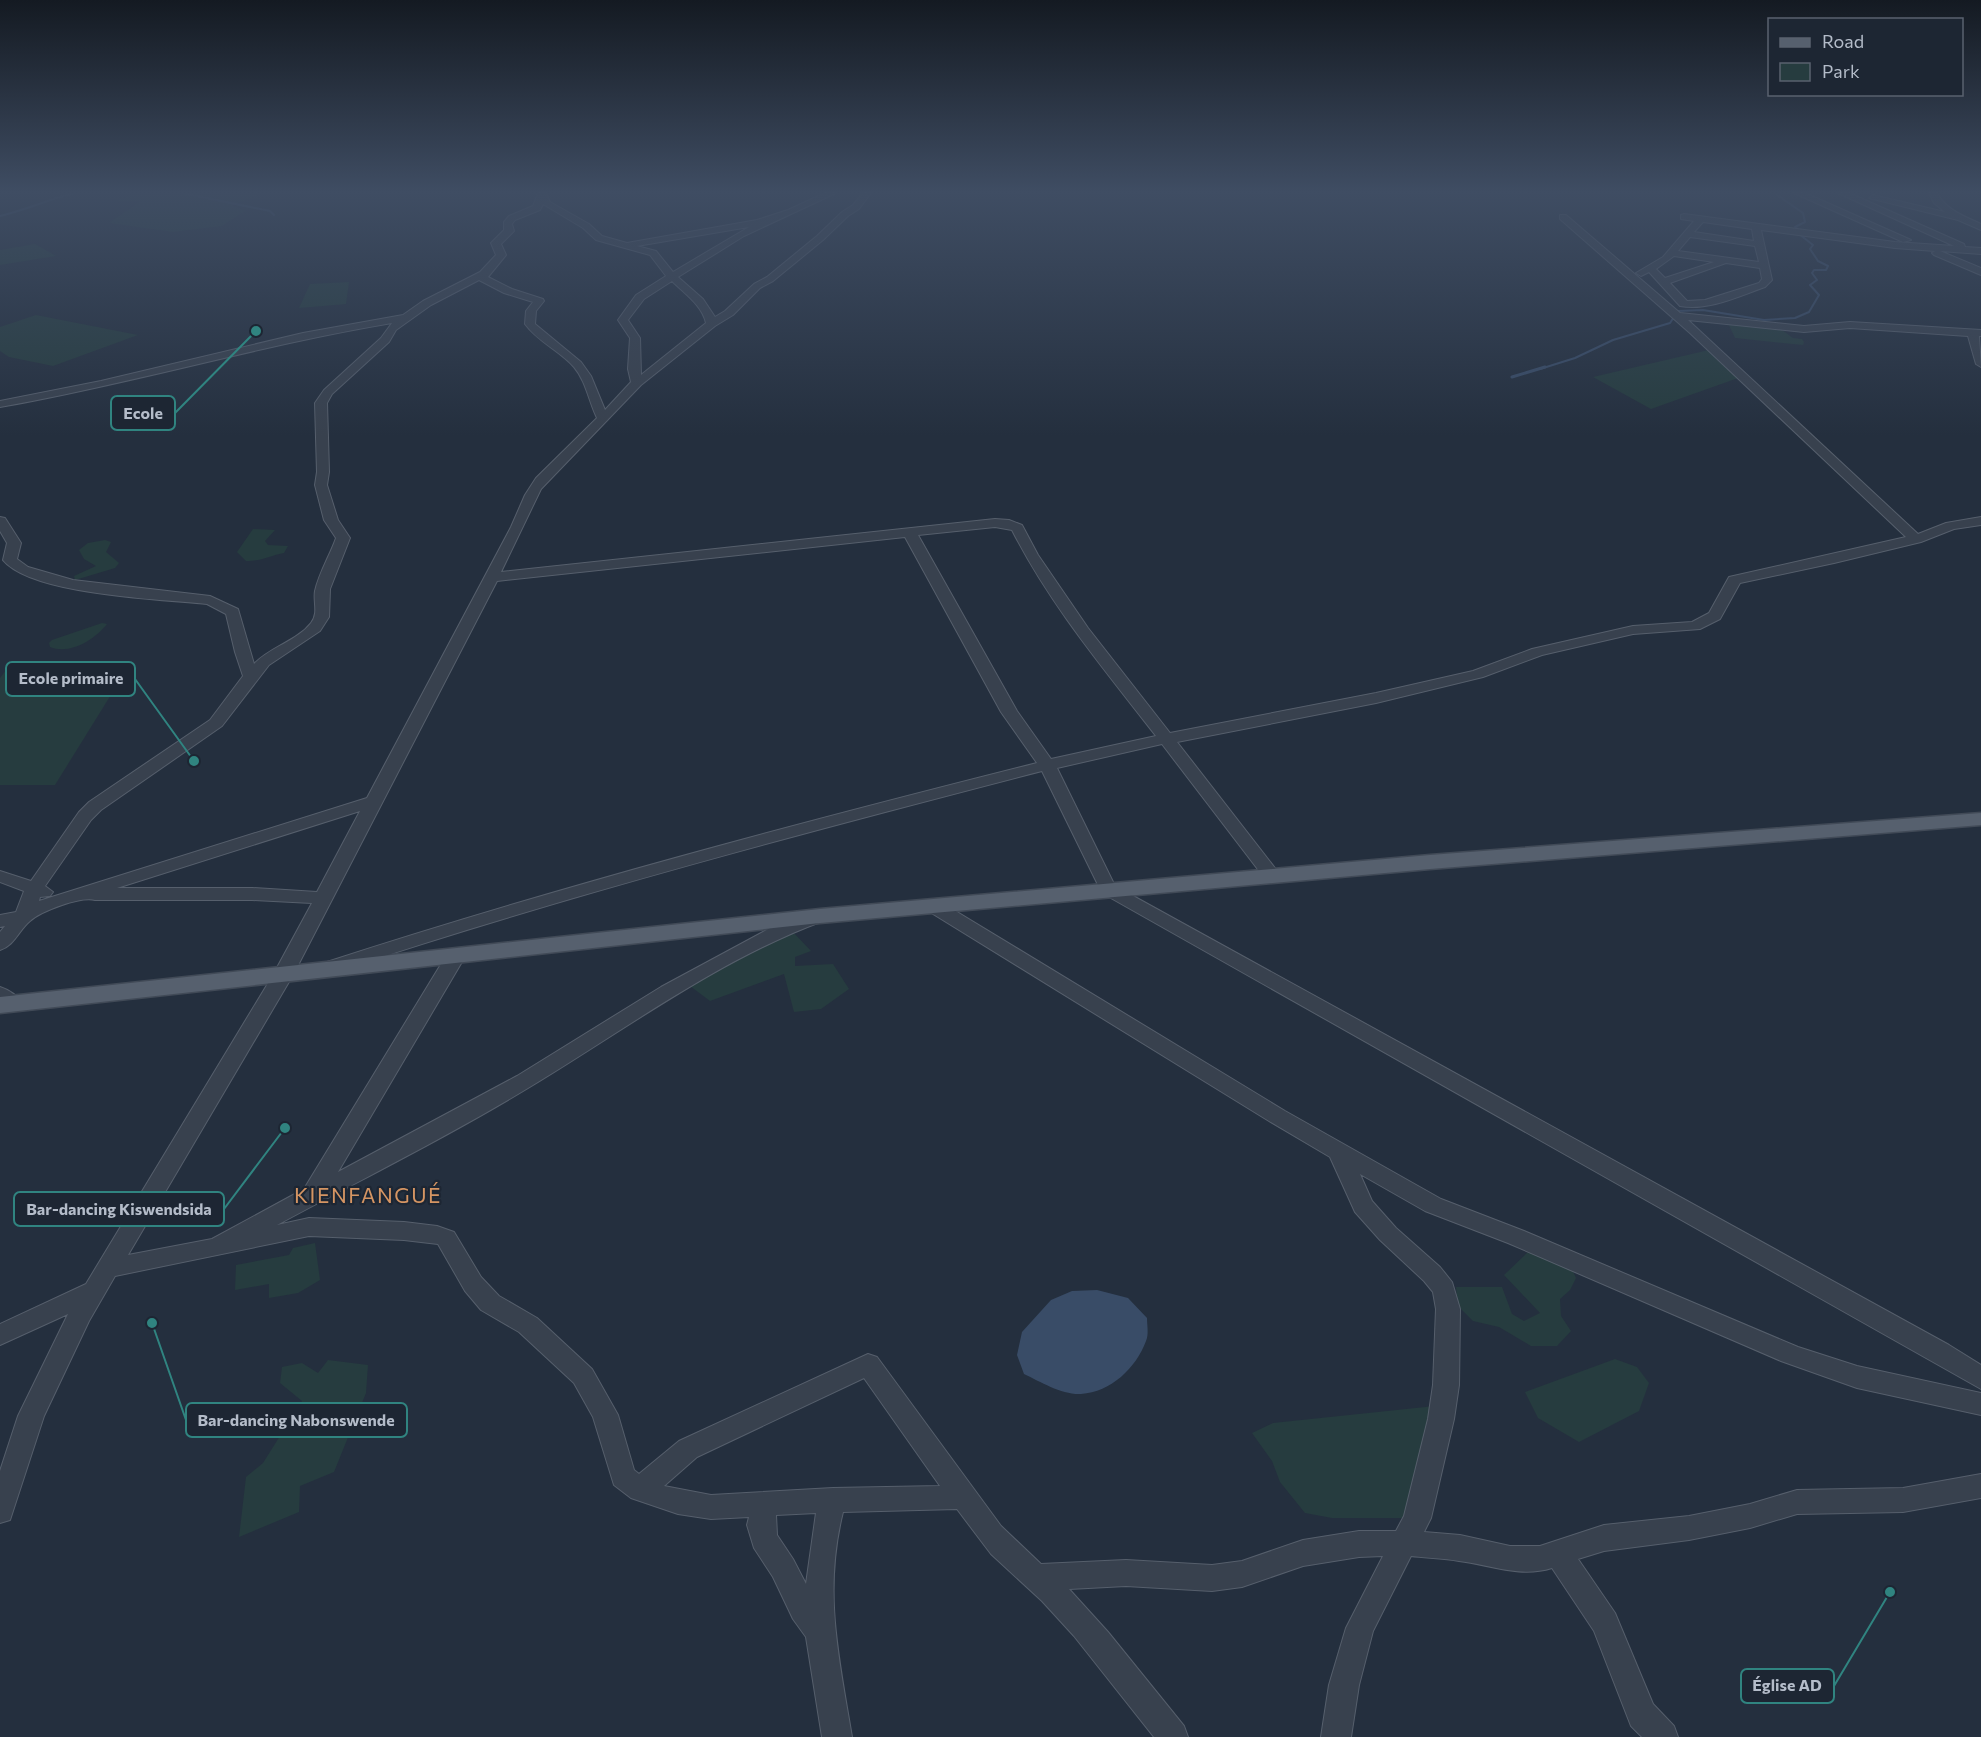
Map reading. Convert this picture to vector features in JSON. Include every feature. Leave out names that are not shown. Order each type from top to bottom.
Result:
[{"type":"main road","points":[[4,1001],[318,972],[456,955],[933,905],[1981,819]]},
{"type":"street","points":[[0,944],[24,916],[34,889],[85,816],[95,806],[216,723],[232,706],[250,675],[267,659],[315,629],[322,618],[324,607],[322,593],[343,538],[332,520],[321,484],[323,472],[321,403],[328,392],[385,340],[392,328],[427,303],[483,274]]},
{"type":"street","points":[[483,274],[483,278],[508,291],[539,301],[531,311],[530,324],[541,338],[575,362],[585,374],[591,396],[603,419]]},
{"type":"street","points":[[670,274],[699,301],[709,315],[711,324]]},
{"type":"street","points":[[637,383],[634,369],[635,338],[623,320],[640,297],[677,274]]},
{"type":"street","points":[[0,1511],[31,1416],[79,1316],[283,975],[518,527],[536,485],[542,477],[554,470],[637,383],[711,324],[729,313],[757,286],[776,274]]},
{"type":"street","points":[[1628,274],[1916,539]]},
{"type":"street","points":[[1656,274],[1680,302],[1700,304],[1766,283],[1765,274]]},
{"type":"street","points":[[1663,282],[1686,274]]},
{"type":"street","points":[[0,405],[74,392],[244,351],[421,315]]},
{"type":"street","points":[[1676,316],[1804,329],[1850,325],[1977,333],[1981,364]]},
{"type":"street","points":[[0,521],[14,543],[10,560],[21,570],[55,581],[210,600],[223,605],[233,612],[250,675]]},
{"type":"street","points":[[318,972],[435,933],[800,828],[1047,765],[1377,698],[1478,674],[1537,652],[1634,630],[1695,626],[1715,616],[1734,580],[1753,574],[1834,559],[1916,539],[1951,526],[1981,521]]},
{"type":"street","points":[[491,577],[995,523],[1009,524],[1017,528],[1031,555],[1083,631],[1164,740],[1272,876]]},
{"type":"street","points":[[910,533],[1009,712],[1047,765],[1108,889],[1940,1352],[1981,1378]]},
{"type":"street","points":[[0,921],[24,916],[79,894],[375,801]]},
{"type":"street","points":[[0,876],[54,894],[252,894],[324,898]]},
{"type":"street","points":[[933,905],[1277,1116],[1433,1205],[1516,1237],[1790,1354],[1857,1377],[1981,1404]]},
{"type":"street","points":[[217,1247],[524,1082],[678,986],[782,930],[820,916]]},
{"type":"street","points":[[312,1195],[456,955]]},
{"type":"street","points":[[1336,1737],[1344,1685],[1360,1628],[1417,1518],[1441,1419],[1446,1385],[1448,1309],[1444,1289],[1432,1274],[1388,1234],[1362,1206],[1338,1149]]},
{"type":"street","points":[[108,1268],[309,1227],[404,1231],[437,1235],[446,1238],[473,1284],[490,1304],[528,1324],[584,1376],[605,1415],[623,1477],[640,1490],[678,1502],[711,1507],[833,1500],[965,1497]]},
{"type":"street","points":[[0,1335],[95,1290]]},
{"type":"street","points":[[640,1490],[688,1449],[868,1364],[997,1542],[1009,1556],[1036,1577],[1070,1610],[1173,1737]]},
{"type":"street","points":[[1036,1577],[1126,1573],[1212,1578],[1242,1574],[1311,1551],[1359,1544],[1403,1543],[1460,1548],[1519,1560],[1540,1559],[1604,1538],[1689,1528],[1750,1516],[1797,1502],[1903,1500],[1981,1486]]},
{"type":"street","points":[[833,1500],[822,1562],[820,1633],[837,1737]]},
{"type":"street","points":[[764,1504],[761,1525],[764,1539],[783,1568],[803,1609],[820,1633]]},
{"type":"street","points":[[1559,1554],[1605,1623],[1642,1715],[1663,1737]]},
{"type":"green space","points":[[349,282],[346,304],[299,308],[310,284]]},
{"type":"green space","points":[[36,315],[138,335],[53,366],[9,357],[0,351],[0,327]]},
{"type":"green space","points":[[1726,319],[1778,327],[1793,338],[1802,339],[1804,342],[1803,345],[1735,338]]},
{"type":"green space","points":[[1713,349],[1741,377],[1651,409],[1593,377]]},
{"type":"green space","points":[[253,529],[275,530],[265,541],[268,545],[288,546],[284,553],[246,561],[237,552]]},
{"type":"green space","points":[[105,540],[111,542],[106,552],[119,563],[115,568],[75,580],[74,576],[96,566],[84,559],[79,550],[88,543]]},
{"type":"green space","points":[[102,623],[107,624],[81,644],[66,649],[50,647],[49,643],[52,640]]},
{"type":"green space","points":[[7,669],[127,669],[55,785],[0,785],[0,678]]},
{"type":"green space","points":[[791,930],[811,951],[795,957],[795,966],[833,964],[849,989],[821,1009],[794,1012],[784,974],[710,1001],[690,986]]},
{"type":"green space","points":[[315,1243],[320,1280],[298,1293],[269,1298],[269,1284],[235,1290],[236,1265],[289,1255],[293,1248]]},
{"type":"green space","points":[[1528,1252],[1537,1252],[1570,1265],[1576,1278],[1570,1290],[1560,1299],[1561,1316],[1571,1331],[1557,1346],[1531,1346],[1499,1327],[1473,1321],[1458,1306],[1456,1287],[1502,1287],[1512,1314],[1524,1321],[1540,1313],[1504,1275]]},
{"type":"green space","points":[[1615,1359],[1637,1367],[1649,1383],[1639,1411],[1579,1442],[1538,1418],[1525,1392]]},
{"type":"green space","points":[[328,1360],[368,1365],[366,1393],[334,1472],[300,1486],[299,1512],[239,1537],[246,1477],[263,1463],[302,1401],[280,1383],[282,1367],[302,1363],[318,1373]]},
{"type":"green space","points":[[1435,1406],[1412,1518],[1332,1518],[1305,1513],[1280,1482],[1272,1461],[1252,1433],[1273,1423]]},
{"type":"water","points":[[1097,1290],[1128,1298],[1147,1318],[1147,1339],[1142,1351],[1129,1369],[1102,1389],[1081,1394],[1059,1390],[1024,1374],[1017,1355],[1022,1332],[1051,1300],[1072,1291]]},
{"type":"waterway","points":[[1540,369],[1575,358],[1613,340],[1670,323],[1678,311],[1703,310],[1764,320],[1795,318],[1809,312],[1819,295],[1810,285],[1817,280],[1813,274]]},
{"type":"waterway","points":[[1512,377],[1545,367]]},
{"type":"place","name":"Ecole","points":[[256,331]]},
{"type":"place","name":"Ecole primaire","points":[[194,761]]},
{"type":"place","name":"Bar-dancing Kiswendsida","points":[[285,1128]]},
{"type":"place","name":"Bar-dancing Nabonswende","points":[[152,1323]]},
{"type":"place","name":"Église AD","points":[[1890,1592]]},
{"type":"district","name":"KIENFANGUÉ","points":[[368,1196]]}]
